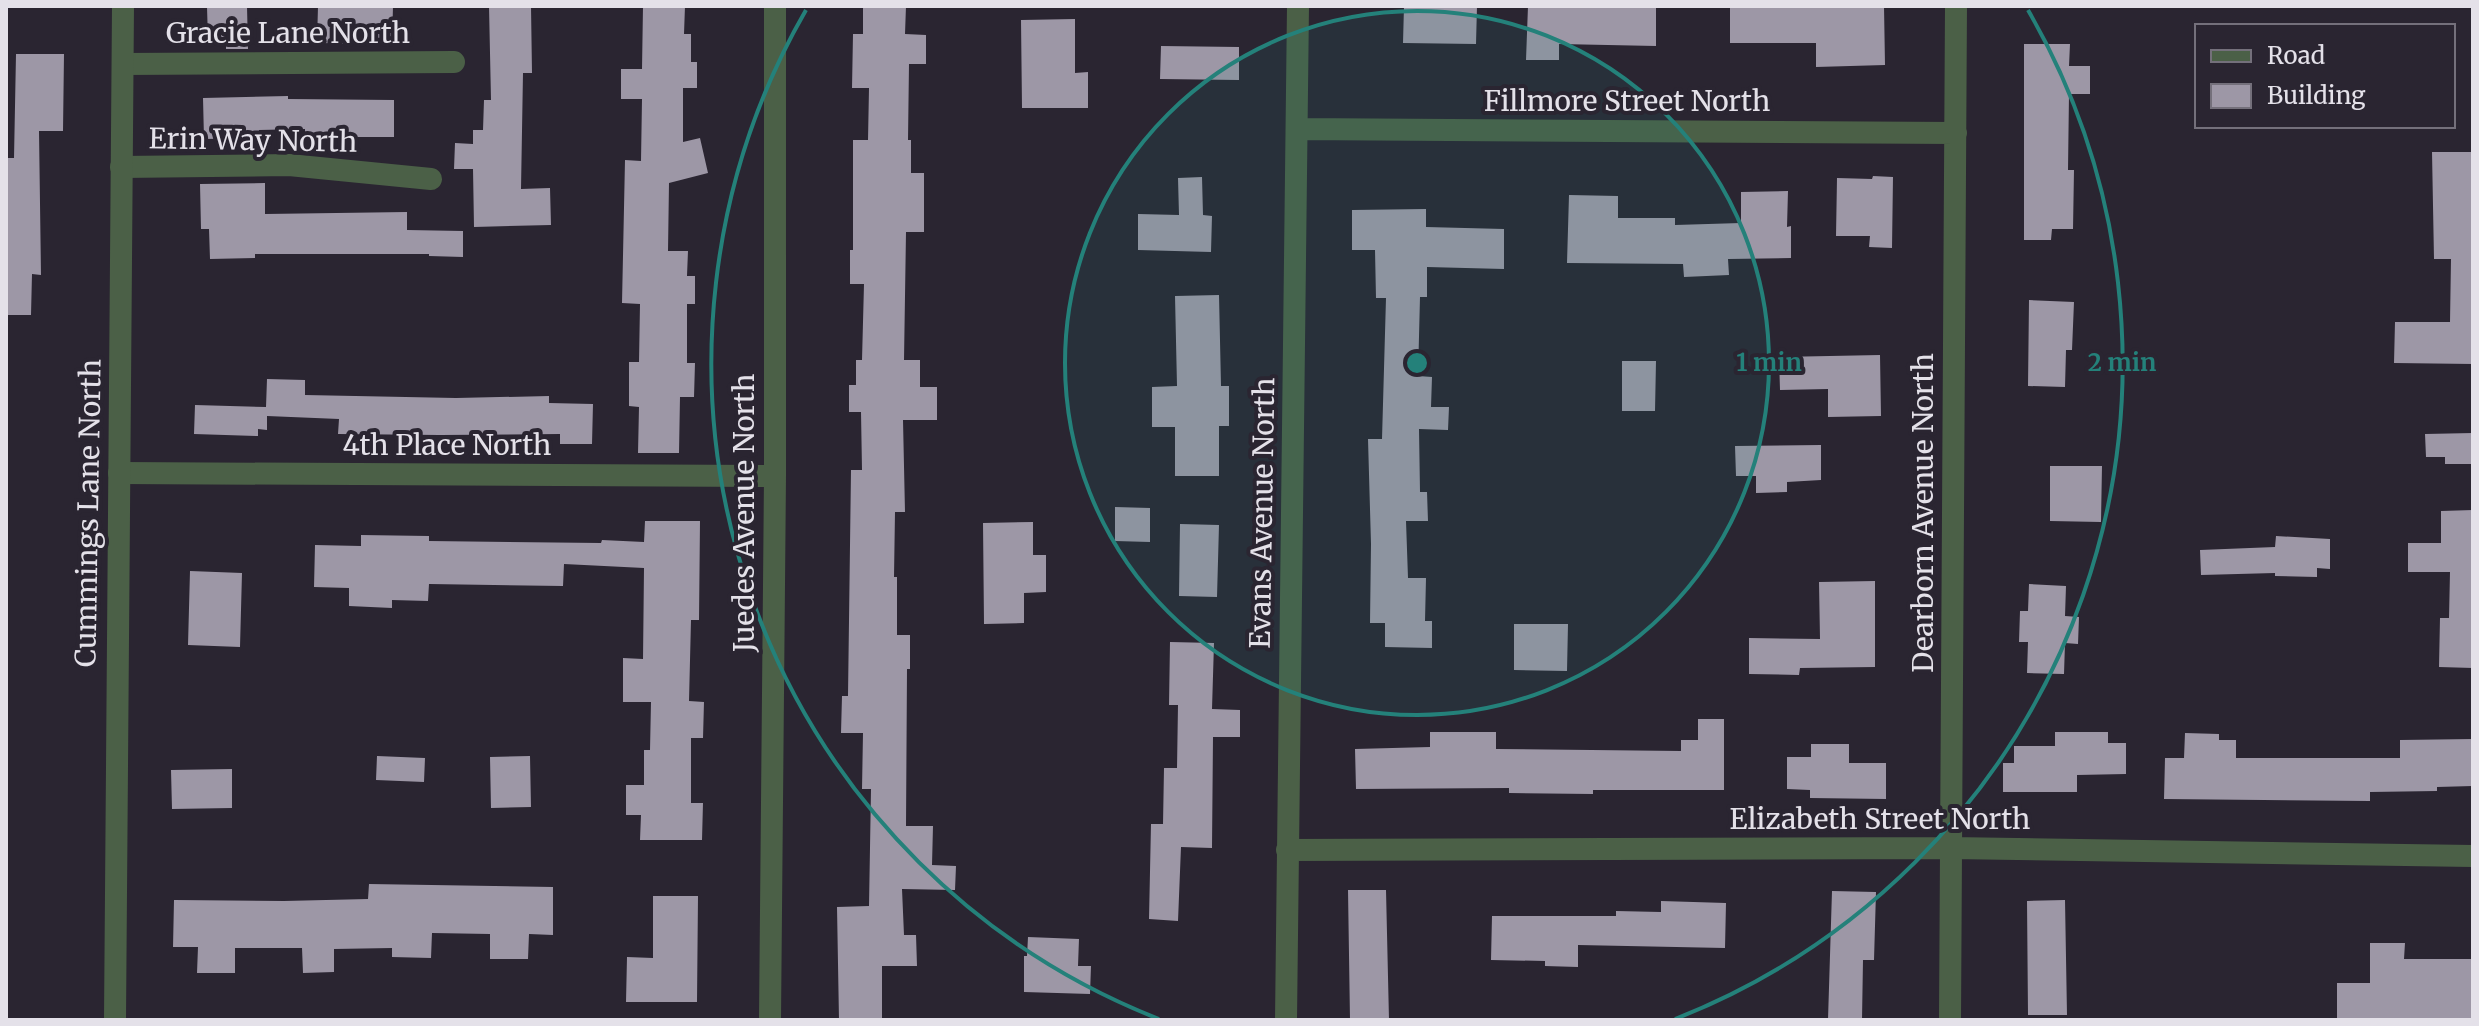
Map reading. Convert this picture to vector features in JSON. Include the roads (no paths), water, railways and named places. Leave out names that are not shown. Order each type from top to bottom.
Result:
[{"type":"street","name":"Cummings Lane North","points":[[115,1020],[123,6]]},
{"type":"street","name":"Juedes Avenue North","points":[[770,1020],[775,6]]},
{"type":"street","name":"Evans Avenue North","points":[[1286,1020],[1298,6]]},
{"type":"street","name":"Dearborn Avenue North","points":[[1950,1020],[1956,6]]},
{"type":"street","name":"Gracie Lane North","points":[[123,64],[454,62]]},
{"type":"street","name":"Fillmore Street North","points":[[1297,129],[1956,133]]},
{"type":"street","name":"Erin Way North","points":[[121,167],[289,165],[431,179]]},
{"type":"street","name":"4th Place North","points":[[119,473],[775,476]]},
{"type":"street","name":"Elizabeth Street North","points":[[1287,850],[1951,848],[2473,856]]}]
